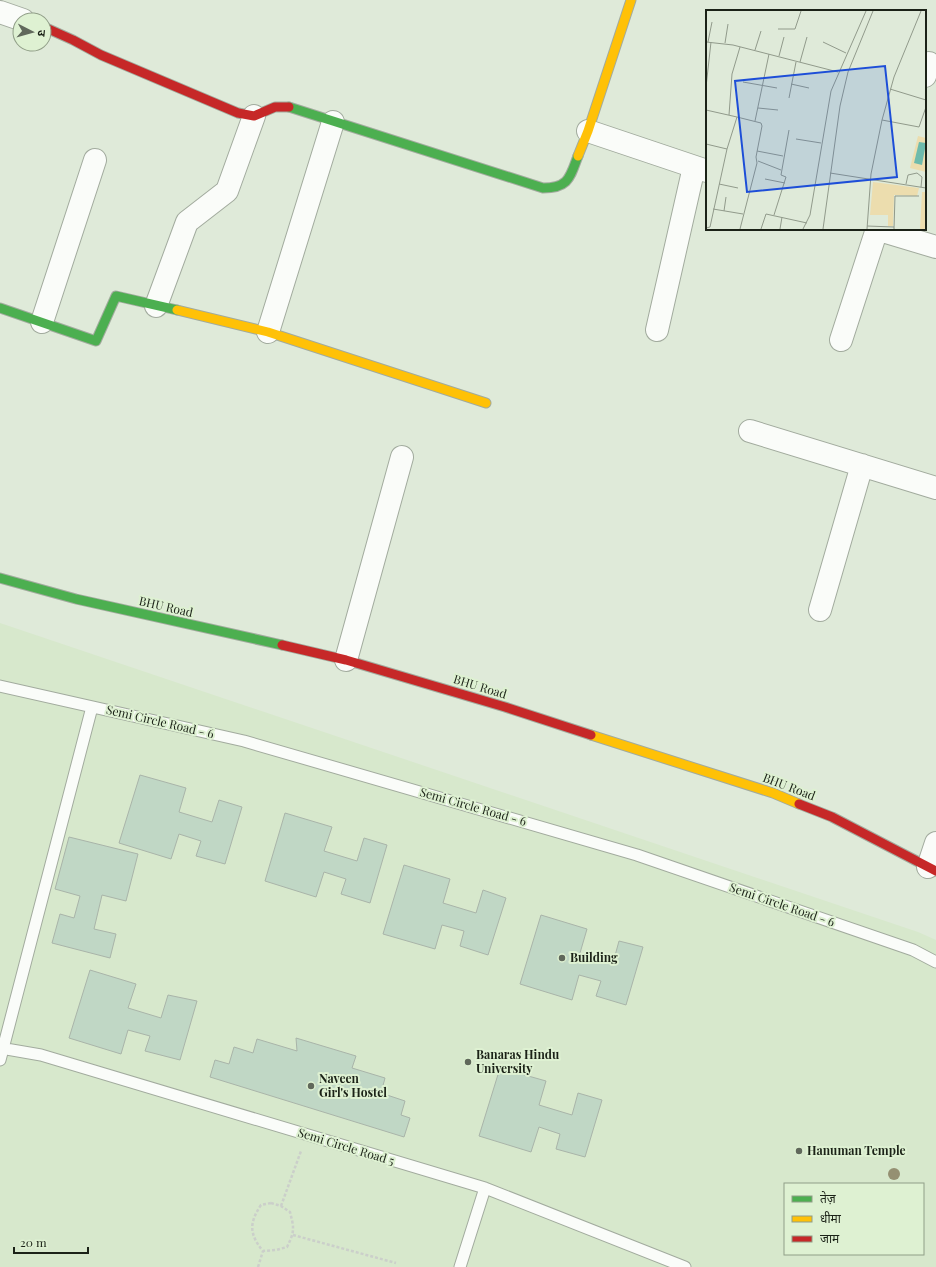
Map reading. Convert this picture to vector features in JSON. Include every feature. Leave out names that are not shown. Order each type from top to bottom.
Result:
[{"type":"street","points":[[52,30],[101,55],[238,114],[254,116],[275,107],[287,106],[535,186],[553,188],[570,178],[588,131],[631,0]]},
{"type":"street","points":[[0,12],[12,16]]},
{"type":"street","points":[[156,306],[187,222],[227,191],[254,116]]},
{"type":"street","points":[[268,332],[333,122]]},
{"type":"street","points":[[588,131],[700,169],[658,330]]},
{"type":"street","points":[[42,322],[95,160]]},
{"type":"street","points":[[841,340],[877,230]]},
{"type":"street","points":[[880,230],[936,247]]},
{"type":"street","points":[[0,308],[96,340],[116,296],[268,332],[486,403]]},
{"type":"street","points":[[750,431],[936,488]]},
{"type":"street","points":[[346,660],[402,457]]},
{"type":"street","points":[[820,610],[862,465]]},
{"type":"street","name":"BHU Road","points":[[0,578],[76,599],[346,660],[506,707],[773,792],[832,817],[932,869]]},
{"type":"street","points":[[932,869],[936,843]]},
{"type":"lane","name":"Semi Circle Road - 6","points":[[0,686],[244,741],[637,855],[913,950],[936,962]]},
{"type":"lane","points":[[0,1060],[92,707]]},
{"type":"lane","name":"Semi Circle Road 5","points":[[2,1048],[41,1055],[485,1188],[686,1267]]},
{"type":"lane","points":[[460,1267],[485,1188]]},
{"type":"path","points":[[281,1206],[307,1135]]},
{"type":"path","points":[[271,1204],[281,1206],[290,1212],[294,1225],[293,1235],[287,1247],[263,1251],[252,1236],[254,1214],[261,1205],[271,1204]]},
{"type":"path","points":[[293,1235],[396,1263]]},
{"type":"path","points":[[258,1267],[263,1251]]},
{"type":"shaded area","name":"Banaras Hindu University","points":[[0,623],[918,932],[936,940],[936,1267],[0,1267]]},
{"type":"building","points":[[140,775],[186,788],[179,812],[212,822],[219,800],[242,807],[225,864],[196,856],[201,841],[179,834],[171,859],[119,843]]},
{"type":"building","points":[[285,813],[332,827],[324,851],[357,861],[364,838],[387,845],[370,903],[341,894],[346,879],[324,872],[316,897],[265,881]]},
{"type":"building","points":[[69,837],[138,854],[126,901],[102,895],[94,929],[116,934],[110,958],[52,943],[60,914],[74,918],[80,896],[55,889]]},
{"type":"building","points":[[404,865],[450,879],[443,903],[476,913],[483,890],[506,898],[488,955],[460,946],[464,931],[442,925],[435,949],[383,934]]},
{"type":"building","name":"Building","points":[[541,915],[587,929],[580,953],[613,963],[619,941],[643,947],[626,1005],[596,996],[601,981],[579,975],[572,1000],[520,984]]},
{"type":"building","points":[[90,970],[136,984],[128,1008],[161,1018],[168,995],[197,1001],[180,1060],[145,1051],[150,1036],[128,1030],[121,1054],[69,1038]]},
{"type":"building","name":"Naveen Girl's Hostel","points":[[296,1038],[356,1056],[352,1068],[385,1078],[381,1093],[405,1101],[401,1115],[410,1118],[404,1137],[210,1077],[215,1060],[229,1064],[234,1047],[253,1053],[257,1039],[297,1051]]},
{"type":"building","points":[[500,1068],[546,1081],[539,1105],[572,1115],[578,1093],[602,1100],[585,1157],[556,1149],[560,1134],[539,1127],[531,1152],[479,1136]]},
{"type":"traffic: fast","points":[[289,107],[543,188],[558,186],[567,180],[573,170],[578,156]]},
{"type":"traffic: fast","points":[[0,308],[96,341],[116,296],[177,310]]},
{"type":"traffic: fast","points":[[0,578],[76,599],[282,645]]},
{"type":"traffic: slow","points":[[578,156],[588,131],[631,0]]},
{"type":"traffic: slow","points":[[177,310],[268,332],[486,403]]},
{"type":"traffic: slow","points":[[591,735],[773,793],[799,804]]},
{"type":"traffic: jam","points":[[52,31],[101,55],[238,113],[254,116],[275,107],[289,107]]},
{"type":"traffic: jam","points":[[282,645],[346,660],[505,707],[591,735]]},
{"type":"traffic: jam","points":[[799,804],[832,817],[936,871]]},
{"type":"place","name":"Building","points":[[562,958]]},
{"type":"place","name":"Banaras Hindu University","points":[[468,1062]]},
{"type":"place","name":"Naveen Girl's Hostel","points":[[311,1086]]},
{"type":"place","name":"Hanuman Temple","points":[[799,1151]]}]
